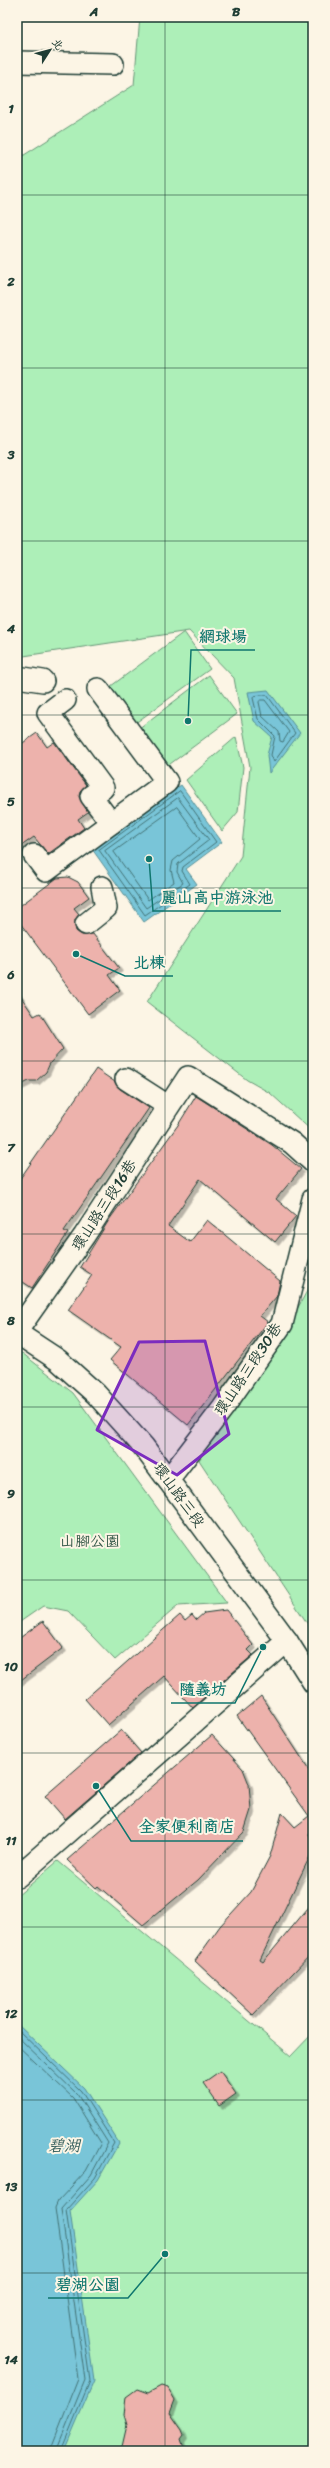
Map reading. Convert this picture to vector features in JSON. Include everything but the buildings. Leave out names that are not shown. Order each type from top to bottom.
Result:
[{"type":"street","points":[[17,62],[113,64]]},
{"type":"street","points":[[17,677],[43,681]]},
{"type":"street","points":[[34,854],[46,871],[167,782],[98,689]]},
{"type":"street","points":[[65,700],[48,713],[103,788],[91,796],[111,823]]},
{"type":"street","points":[[86,924],[106,908],[102,886]]},
{"type":"street","name":"環山路三段16巷","points":[[17,1332],[84,1236],[188,1076],[292,1143],[313,1162]]},
{"type":"street","points":[[126,1078],[168,1106]]},
{"type":"street","name":"環山路三段30巷","points":[[168,1480],[223,1408],[282,1324],[313,1199]]},
{"type":"street","name":"環山路三段","points":[[17,1332],[58,1360],[96,1394],[143,1446],[287,1641],[313,1682]]},
{"type":"street","points":[[17,1877],[287,1641]]},
{"type":"highlighted area","points":[[205,1341],[229,1434],[177,1475],[97,1430],[139,1342]]},
{"type":"green space","points":[[140,17],[313,17],[313,1132],[270,1093],[247,1080],[147,1002],[241,856],[250,767],[234,678],[189,631],[17,657],[17,157],[21,157],[134,85]]},
{"type":"green space","points":[[184,632],[210,669],[134,724],[107,689]]},
{"type":"green space","points":[[209,675],[237,714],[166,767],[138,729]]},
{"type":"green space","points":[[236,737],[243,767],[238,812],[222,831],[186,780]]},
{"type":"green space","points":[[313,1280],[313,1632],[199,1460],[289,1324]]},
{"type":"green space","name":"山腳公園","points":[[22,1353],[73,1393],[227,1603],[178,1606],[115,1660],[68,1611],[43,1606],[17,1624],[17,1355]]},
{"type":"green space","points":[[58,1861],[291,2056],[313,2033],[313,2451],[17,2451],[17,1896]]},
{"type":"water","points":[[268,690],[300,733],[269,773],[267,755],[272,737],[254,721],[248,692]]},
{"type":"water","points":[[181,785],[222,842],[186,869],[197,884],[144,922],[92,849]]},
{"type":"water","name":"碧湖","points":[[17,2024],[84,2088],[119,2143],[98,2180],[70,2211],[94,2381],[64,2451],[17,2451]]},
{"type":"place","name":"網球場","points":[[188,721]]},
{"type":"place","name":"麗山高中游泳池","points":[[149,859]]},
{"type":"place","name":"北棟","points":[[76,954]]},
{"type":"place","name":"隨義坊","points":[[263,1647]]},
{"type":"place","name":"全家便利商店","points":[[96,1786]]},
{"type":"place","name":"碧湖公園","points":[[165,2254]]}]
